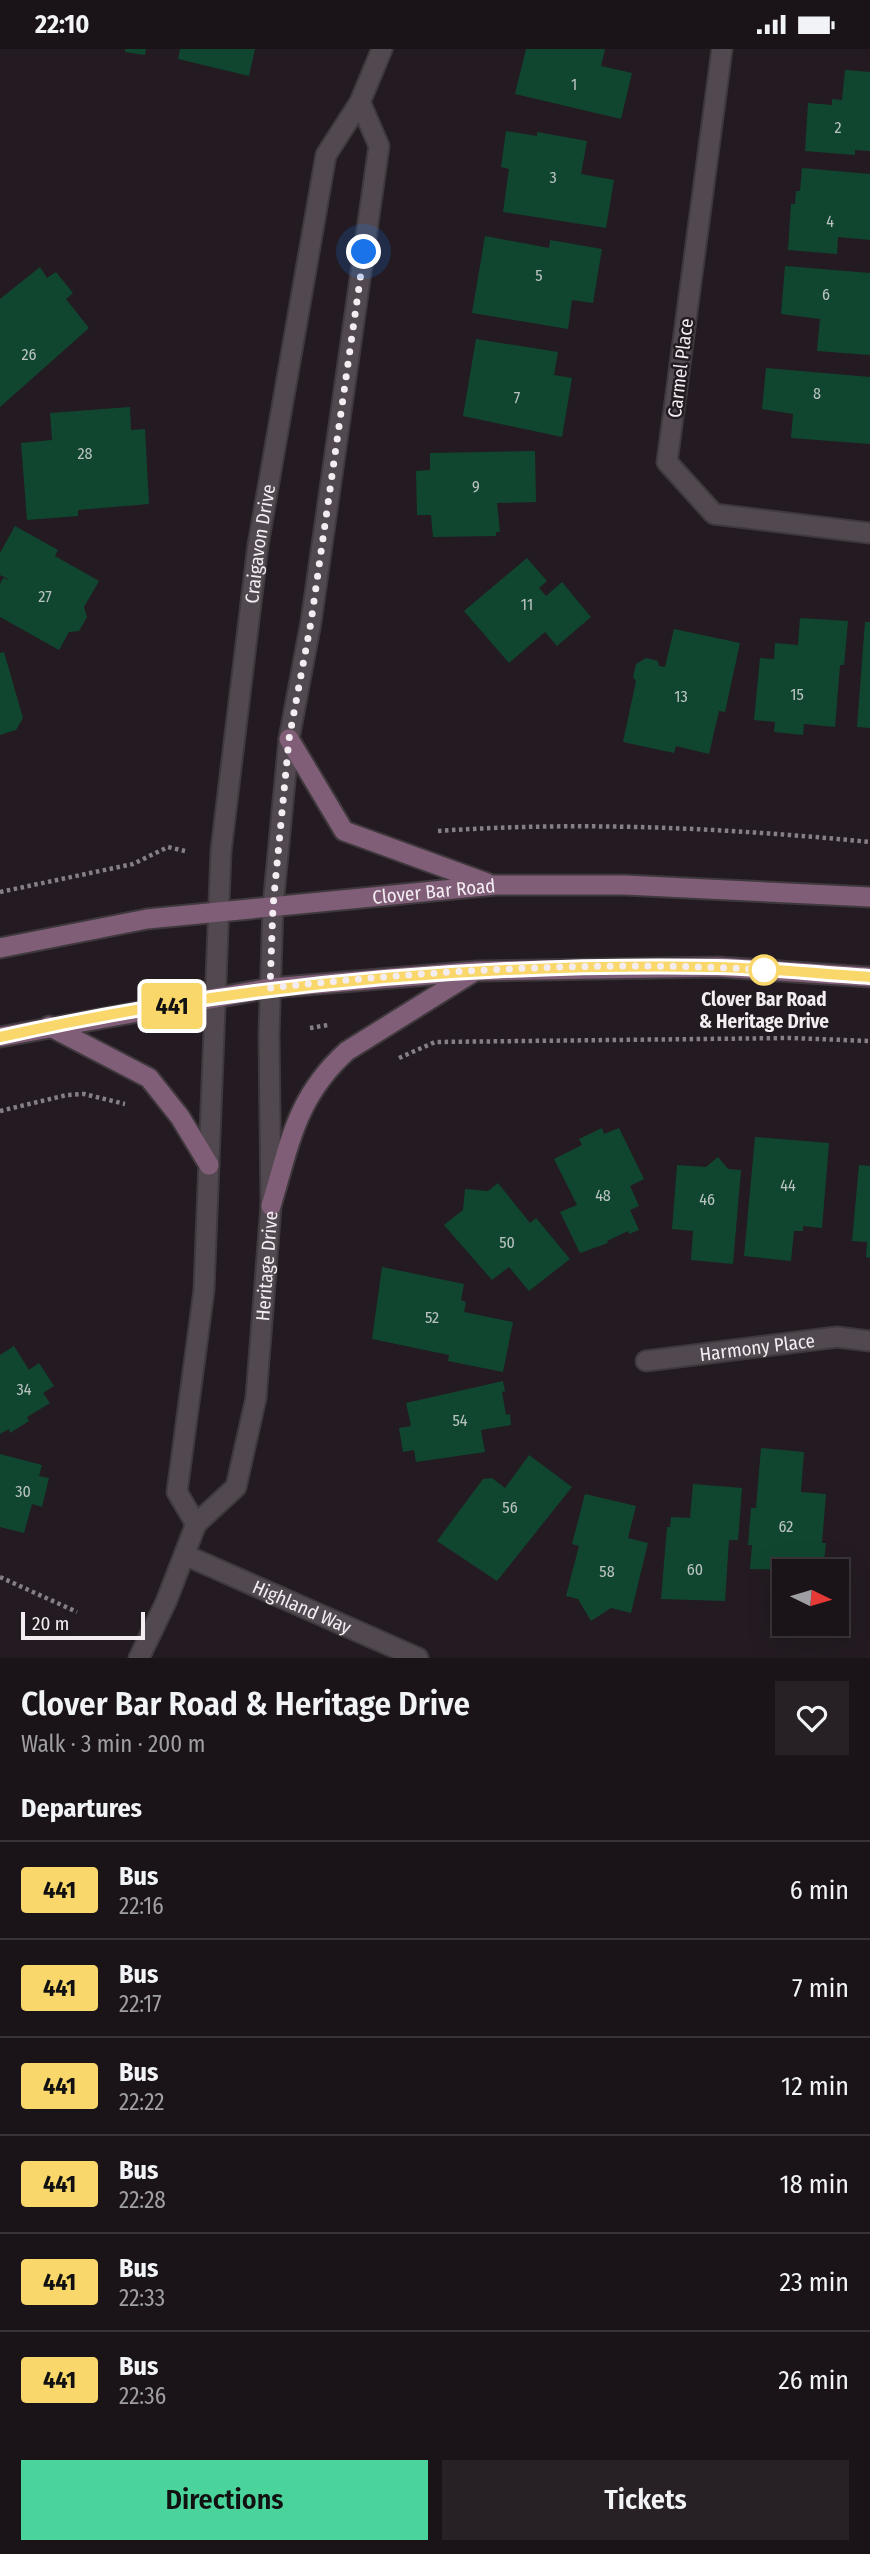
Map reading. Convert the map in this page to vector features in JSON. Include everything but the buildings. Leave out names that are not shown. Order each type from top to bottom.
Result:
[{"type":"main road","points":[[289,739],[344,831],[401,854],[495,885]]},
{"type":"main road","name":"Clover Bar Road","points":[[0,948],[147,919],[495,885],[625,885],[870,897]]},
{"type":"main road","points":[[0,1037],[49,1025],[270,988],[477,971],[718,967],[870,977]]},
{"type":"main road","points":[[271,1206],[303,1103],[330,1066],[347,1051],[477,971]]},
{"type":"main road","points":[[49,1025],[149,1078],[180,1117],[209,1165]]},
{"type":"street","name":"Craigavon Drive","points":[[217,997],[217,911],[221,851],[258,545],[323,168],[326,155],[360,102],[382,49]]},
{"type":"street","name":"Carmel Place","points":[[722,49],[667,462],[714,514],[870,533]]},
{"type":"street","points":[[270,988],[273,906],[289,739],[311,622],[379,146],[360,102]]},
{"type":"street","name":"Heritage Drive","points":[[139,1658],[166,1602],[195,1524],[236,1487],[256,1398],[271,1206],[270,988]]},
{"type":"street","points":[[195,1524],[177,1492],[204,1290],[217,997]]},
{"type":"street","name":"Harmony Place","points":[[646,1360],[837,1338],[870,1341]]},
{"type":"street","name":"Highland Way","points":[[184,1555],[418,1658]]},
{"type":"path","points":[[429,831],[500,827],[635,826],[870,842]]},
{"type":"path","points":[[0,892],[133,864],[168,847],[185,851]]},
{"type":"path","points":[[310,1028],[329,1025]]},
{"type":"path","points":[[387,1064],[435,1042],[791,1038],[870,1041]]},
{"type":"path","points":[[0,1111],[76,1094],[128,1104]]},
{"type":"path","points":[[0,1577],[77,1612]]},
{"type":"bus line","name":"441","points":[[0,1037],[49,1025],[270,988],[477,971],[718,967],[870,977]]},
{"type":"place","name":"Clover Bar Road & Heritage Drive","points":[[764,970]]},
{"type":"route","points":[[364,252],[311,622],[289,739],[273,906],[270,988],[477,971],[718,967],[768,970],[764,970]]}]
